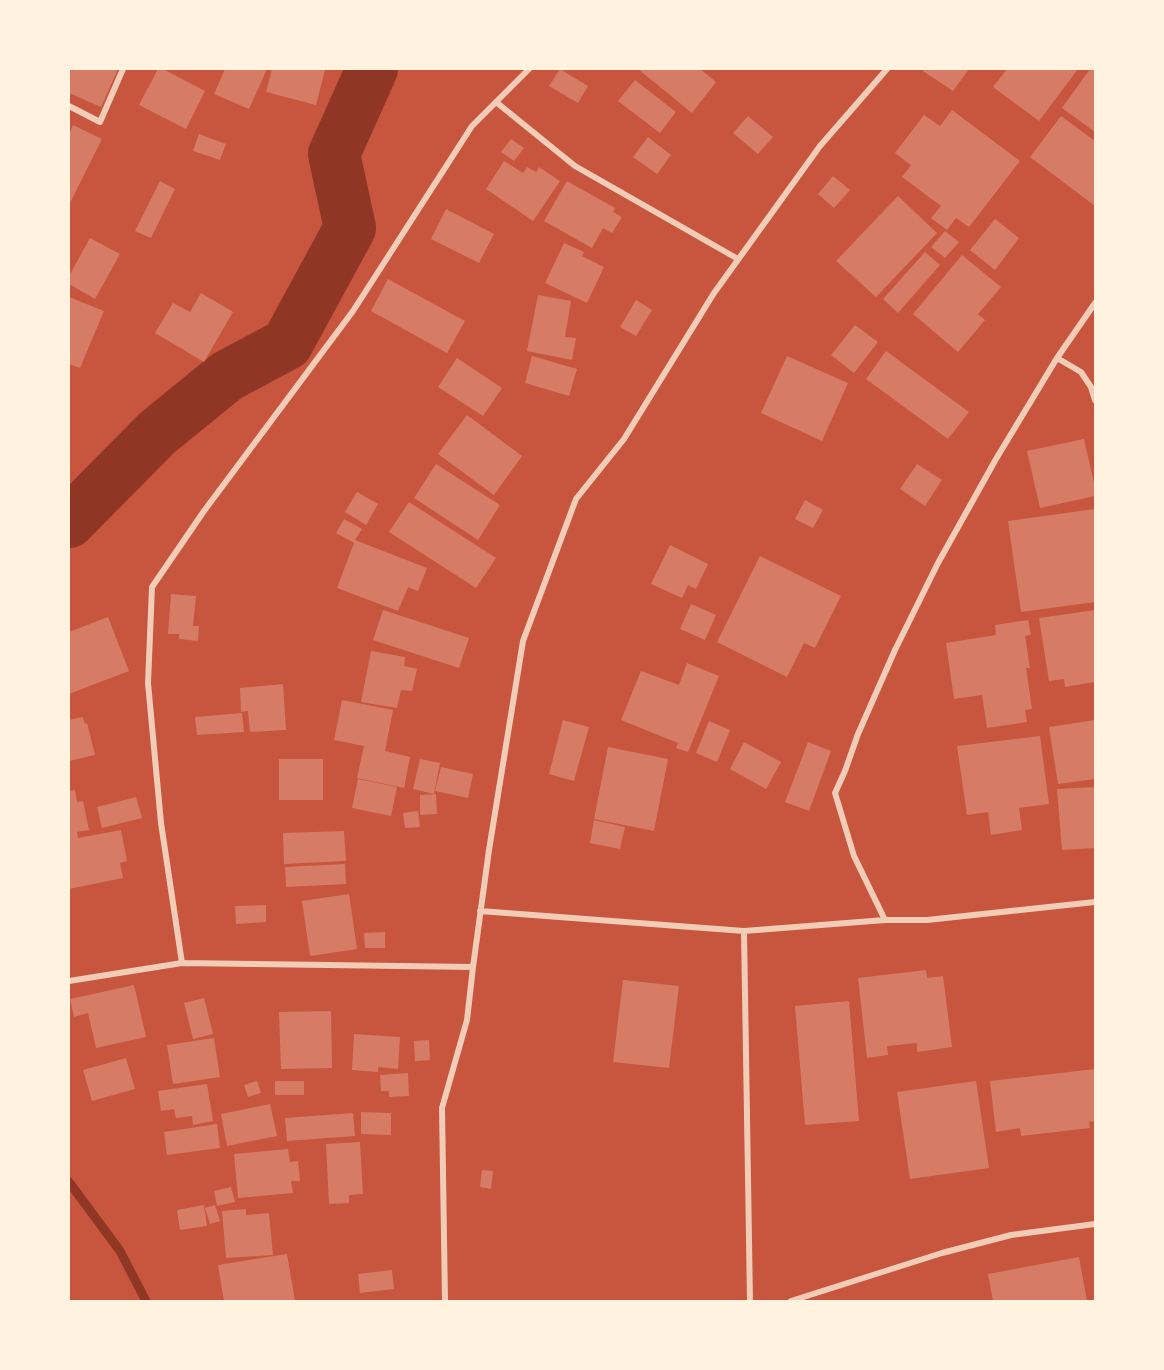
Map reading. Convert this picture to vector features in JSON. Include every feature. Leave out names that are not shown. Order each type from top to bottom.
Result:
[{"type":"street","points":[[69,106],[100,122],[123,69]]},
{"type":"street","points":[[182,963],[161,823],[148,683],[152,587],[204,511],[353,311],[472,126],[529,69]]},
{"type":"street","points":[[445,1301],[442,1108],[467,1020],[480,911],[523,641],[576,499],[624,439],[714,293],[820,146],[887,69]]},
{"type":"street","points":[[496,102],[575,166],[738,260]]},
{"type":"street","points":[[885,920],[854,856],[835,793],[895,650],[938,563],[996,459],[1057,358],[1095,303]]},
{"type":"street","points":[[1057,358],[1081,372],[1091,387],[1095,400]]},
{"type":"street","points":[[480,911],[744,931],[885,920],[927,920],[1095,902]]},
{"type":"street","points":[[744,931],[750,1301]]},
{"type":"street","points":[[69,981],[182,963],[473,967]]},
{"type":"street","points":[[791,1301],[942,1253],[1011,1235],[1095,1224]]},
{"type":"building","points":[[69,69],[118,69],[101,107],[69,93]]},
{"type":"building","points":[[158,69],[163,69],[205,91],[186,129],[139,105]]},
{"type":"building","points":[[225,69],[267,69],[249,109],[214,94]]},
{"type":"building","points":[[272,69],[325,70],[316,105],[266,92]]},
{"type":"building","points":[[560,69],[588,86],[578,103],[549,86]]},
{"type":"building","points":[[638,69],[700,69],[716,82],[692,113]]},
{"type":"building","points":[[924,69],[969,69],[953,91],[923,71]]},
{"type":"building","points":[[1007,69],[1078,69],[1039,121],[993,87]]},
{"type":"building","points":[[1090,69],[1095,69],[1095,132],[1062,108]]},
{"type":"building","points":[[635,80],[676,112],[660,133],[618,101]]},
{"type":"building","points":[[952,110],[1020,161],[969,227],[956,218],[947,230],[931,218],[941,206],[902,177],[911,165],[895,153],[924,115],[940,126]]},
{"type":"building","points":[[748,116],[773,137],[758,154],[733,133]]},
{"type":"building","points":[[1061,116],[1095,141],[1095,206],[1030,157]]},
{"type":"building","points":[[73,125],[102,139],[69,205],[69,134]]},
{"type":"building","points":[[199,134],[226,144],[220,160],[193,151]]},
{"type":"building","points":[[648,137],[671,155],[657,174],[633,157]]},
{"type":"building","points":[[511,139],[524,148],[514,161],[501,152]]},
{"type":"building","points":[[504,161],[523,173],[527,167],[536,172],[539,167],[560,181],[533,221],[486,189]]},
{"type":"building","points":[[833,176],[850,190],[834,208],[818,194]]},
{"type":"building","points":[[160,181],[175,189],[151,238],[135,231]]},
{"type":"building","points":[[567,181],[615,208],[613,212],[622,217],[612,233],[603,228],[592,248],[544,221]]},
{"type":"building","points":[[898,196],[937,233],[876,297],[836,261]]},
{"type":"building","points":[[446,209],[494,234],[479,263],[431,239]]},
{"type":"building","points":[[995,219],[1019,238],[995,270],[970,250]]},
{"type":"building","points":[[945,231],[959,242],[945,258],[931,247]]},
{"type":"building","points":[[90,238],[120,254],[95,299],[69,284],[69,276]]},
{"type":"building","points":[[564,243],[584,252],[582,256],[604,267],[587,303],[545,283]]},
{"type":"building","points":[[925,252],[940,265],[898,313],[883,299]]},
{"type":"building","points":[[962,255],[1001,287],[978,314],[985,320],[958,352],[913,314]]},
{"type":"building","points":[[388,279],[465,321],[447,353],[371,311]]},
{"type":"building","points":[[201,293],[233,312],[204,362],[155,333],[173,303],[190,312]]},
{"type":"building","points":[[538,295],[571,301],[565,337],[576,338],[572,360],[527,351]]},
{"type":"building","points":[[69,297],[104,311],[80,368],[69,364]]},
{"type":"building","points":[[636,300],[652,310],[636,336],[620,327]]},
{"type":"building","points":[[855,325],[878,342],[854,373],[831,355]]},
{"type":"building","points":[[886,351],[969,412],[948,439],[866,379]]},
{"type":"building","points":[[532,356],[577,369],[569,396],[525,383]]},
{"type":"building","points":[[787,356],[848,383],[822,441],[761,413]]},
{"type":"building","points":[[457,358],[502,388],[483,416],[438,387]]},
{"type":"building","points":[[467,415],[522,456],[494,495],[438,454]]},
{"type":"building","points":[[1084,439],[1095,496],[1040,508],[1027,451]]},
{"type":"building","points":[[436,464],[500,505],[478,540],[414,498]]},
{"type":"building","points":[[917,464],[942,480],[925,506],[900,489]]},
{"type":"building","points":[[357,492],[378,504],[366,525],[345,512]]},
{"type":"building","points":[[805,500],[823,510],[813,528],[795,519]]},
{"type":"building","points":[[409,502],[496,558],[476,588],[389,532]]},
{"type":"building","points":[[1095,509],[1095,602],[1021,612],[1008,521]]},
{"type":"building","points":[[344,519],[362,529],[355,540],[427,568],[418,591],[408,587],[398,611],[337,588],[354,543],[336,533]]},
{"type":"building","points":[[670,545],[708,564],[696,589],[688,585],[682,598],[651,584]]},
{"type":"building","points":[[760,556],[841,596],[815,648],[804,643],[787,677],[717,642]]},
{"type":"building","points":[[171,594],[196,596],[193,626],[199,626],[198,641],[179,639],[179,634],[168,634]]},
{"type":"building","points":[[691,604],[716,615],[705,640],[680,629]]},
{"type":"building","points":[[383,610],[469,638],[459,668],[373,640]]},
{"type":"building","points":[[1095,610],[1095,682],[1065,687],[1064,679],[1049,681],[1039,618]]},
{"type":"building","points":[[108,617],[129,671],[69,694],[69,632]]},
{"type":"building","points":[[1028,620],[1031,635],[1025,636],[1030,668],[1026,668],[1032,709],[1025,710],[1027,722],[987,728],[982,695],[954,699],[946,643],[996,635],[995,625]]},
{"type":"building","points":[[371,651],[405,657],[404,666],[417,669],[412,691],[401,690],[397,708],[361,702]]},
{"type":"building","points":[[687,663],[719,676],[688,752],[676,748],[678,743],[621,720],[641,671],[679,685]]},
{"type":"building","points":[[283,684],[286,730],[250,732],[248,711],[241,712],[240,688]]},
{"type":"building","points":[[342,700],[393,710],[385,751],[410,757],[404,788],[357,778],[364,746],[334,740]]},
{"type":"building","points":[[242,713],[244,732],[197,735],[195,717]]},
{"type":"building","points":[[83,717],[85,724],[87,723],[95,755],[69,761],[69,720]]},
{"type":"building","points":[[563,720],[589,727],[574,781],[549,774]]},
{"type":"building","points":[[1095,720],[1095,779],[1058,784],[1049,727]]},
{"type":"building","points":[[709,721],[730,730],[717,762],[696,753]]},
{"type":"building","points":[[1040,736],[1049,804],[1019,808],[1022,830],[991,835],[988,812],[967,815],[957,746]]},
{"type":"building","points":[[744,742],[781,762],[766,789],[730,769]]},
{"type":"building","points":[[808,742],[831,751],[809,811],[785,802]]},
{"type":"building","points":[[608,747],[668,759],[654,831],[594,819]]},
{"type":"building","points":[[279,759],[323,759],[323,800],[279,800]]},
{"type":"building","points":[[420,759],[440,763],[434,794],[413,789]]},
{"type":"building","points":[[441,767],[473,774],[468,798],[435,791]]},
{"type":"building","points":[[358,779],[397,787],[391,816],[352,808]]},
{"type":"building","points":[[1095,787],[1095,848],[1062,850],[1057,789]]},
{"type":"building","points":[[75,790],[77,802],[83,801],[89,830],[77,832],[78,838],[121,830],[127,861],[120,863],[123,878],[69,889],[69,791]]},
{"type":"building","points":[[436,794],[437,814],[420,815],[420,795]]},
{"type":"building","points":[[136,797],[142,818],[102,828],[97,807]]},
{"type":"building","points":[[418,811],[420,827],[405,828],[403,813]]},
{"type":"building","points":[[594,820],[625,827],[620,849],[590,843]]},
{"type":"building","points":[[344,831],[346,861],[284,864],[283,833]]},
{"type":"building","points":[[345,864],[346,884],[286,887],[285,867]]},
{"type":"building","points":[[349,894],[357,949],[310,956],[302,901]]},
{"type":"building","points":[[266,905],[266,922],[236,924],[235,906]]},
{"type":"building","points":[[385,932],[385,948],[365,948],[364,933]]},
{"type":"building","points":[[926,970],[927,978],[943,976],[952,1047],[917,1052],[917,1043],[887,1046],[888,1055],[867,1058],[858,978]]},
{"type":"building","points":[[623,980],[679,986],[669,1068],[613,1062]]},
{"type":"building","points":[[134,985],[146,1037],[96,1048],[88,1013],[74,1017],[70,999]]},
{"type":"building","points":[[204,998],[213,1034],[193,1039],[184,1003]]},
{"type":"building","points":[[849,1001],[859,1121],[805,1125],[795,1006]]},
{"type":"building","points":[[331,1011],[332,1068],[281,1069],[279,1012]]},
{"type":"building","points":[[354,1034],[400,1037],[398,1069],[378,1067],[378,1072],[352,1070]]},
{"type":"building","points":[[214,1038],[220,1077],[173,1084],[167,1045]]},
{"type":"building","points":[[429,1040],[430,1060],[415,1061],[414,1041]]},
{"type":"building","points":[[126,1058],[135,1089],[92,1101],[83,1070]]},
{"type":"building","points":[[1095,1069],[1095,1121],[1089,1122],[1090,1128],[1021,1136],[1020,1128],[996,1132],[990,1081]]},
{"type":"building","points":[[408,1073],[409,1096],[389,1097],[389,1091],[381,1091],[380,1075]]},
{"type":"building","points":[[257,1081],[261,1093],[248,1097],[244,1085]]},
{"type":"building","points":[[275,1081],[304,1081],[304,1095],[275,1095]]},
{"type":"building","points":[[976,1081],[989,1168],[910,1179],[897,1092]]},
{"type":"building","points":[[207,1084],[213,1121],[193,1125],[192,1116],[176,1118],[174,1109],[161,1111],[158,1091]]},
{"type":"building","points":[[270,1104],[277,1136],[227,1146],[221,1114]]},
{"type":"building","points":[[361,1112],[391,1113],[391,1135],[361,1134]]},
{"type":"building","points":[[353,1113],[355,1136],[287,1141],[285,1118]]},
{"type":"building","points":[[217,1124],[220,1148],[167,1155],[164,1132]]},
{"type":"building","points":[[360,1142],[363,1194],[349,1195],[349,1203],[329,1204],[326,1144]]},
{"type":"building","points":[[288,1149],[290,1162],[298,1161],[300,1181],[291,1181],[293,1193],[238,1198],[234,1154]]},
{"type":"building","points":[[482,1170],[493,1171],[491,1189],[480,1187]]},
{"type":"building","points":[[231,1187],[235,1202],[217,1206],[214,1191]]},
{"type":"building","points":[[204,1205],[207,1226],[180,1230],[177,1210]]},
{"type":"building","points":[[215,1205],[220,1221],[210,1224],[205,1208]]},
{"type":"building","points":[[246,1209],[246,1215],[269,1213],[273,1255],[226,1258],[222,1211]]},
{"type":"building","points":[[287,1254],[295,1301],[224,1301],[218,1265]]},
{"type":"building","points":[[1079,1257],[1087,1301],[993,1301],[988,1274]]},
{"type":"building","points":[[392,1270],[394,1289],[360,1293],[358,1274]]},
{"type":"waterway","points":[[69,522],[157,433],[227,376],[287,344],[350,228],[334,154],[372,69]]},
{"type":"waterway","points":[[69,1182],[120,1251],[146,1301]]}]
